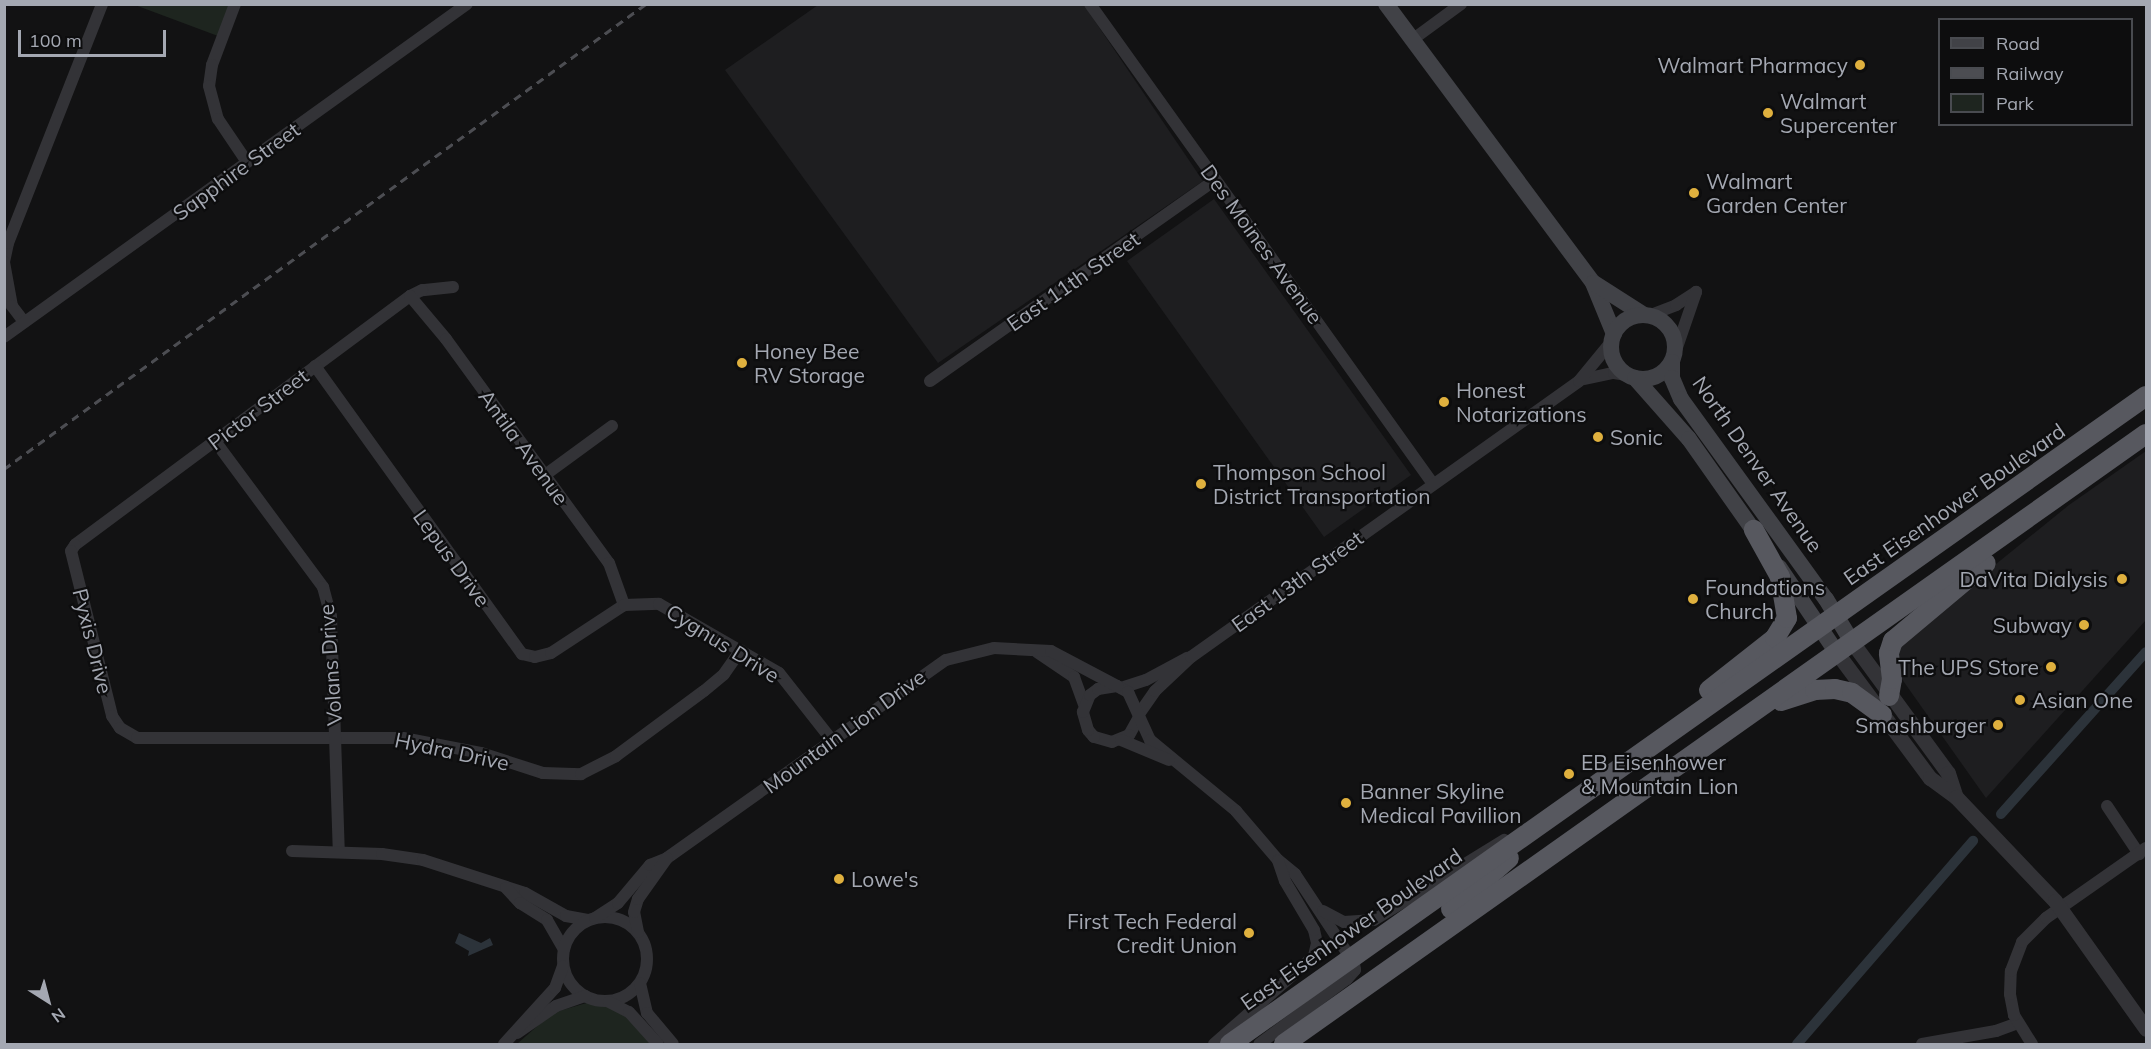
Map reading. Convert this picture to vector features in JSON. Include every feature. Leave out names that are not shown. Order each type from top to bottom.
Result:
[{"type":"highway","name":"East Eisenhower Boulevard","points":[[1230,1044],[2146,396]]},
{"type":"highway","points":[[1284,1044],[2146,434]]},
{"type":"highway","points":[[1383,973],[1384,957],[1473,892],[1551,816],[1781,632],[1788,610],[1784,590],[1754,530]]},
{"type":"highway","points":[[1889,696],[1892,680],[1888,653],[1893,641],[1997,554],[1998,540]]},
{"type":"highway","points":[[1706,745],[1774,703],[1815,690],[1852,693],[1882,715]]},
{"type":"main road","points":[[1386,4],[1593,282],[1613,338],[1614,361],[1631,377],[1652,378],[1673,359],[1670,330],[1593,282]]},
{"type":"main road","points":[[1613,338],[1626,320],[1646,315]]},
{"type":"main road","name":"North Denver Avenue","points":[[1673,359],[1672,378],[1681,399],[1845,648]]},
{"type":"main road","name":"North Denver Avenue","points":[[1631,377],[1689,439],[1754,530],[1829,621]]},
{"type":"street","points":[[24,322],[12,306],[4,262],[8,243],[102,4]]},
{"type":"street","points":[[235,4],[212,65],[208,86],[218,119],[247,162]]},
{"type":"street","name":"Sapphire Street","points":[[4,337],[467,4]]},
{"type":"street","name":"Des Moines Avenue","points":[[1090,4],[1434,484]]},
{"type":"street","points":[[1412,40],[1461,4]]},
{"type":"street","name":"East 11th Street","points":[[930,381],[1215,180]]},
{"type":"street","name":"Pictor Street","points":[[71,551],[410,296],[422,290],[453,287]]},
{"type":"street","points":[[1646,315],[1676,305],[1696,292],[1673,359]]},
{"type":"street","name":"Antila Avenue","points":[[410,296],[609,563],[624,605]]},
{"type":"street","name":"East 13th Street","points":[[1139,716],[1155,691],[1191,657],[1579,381],[1613,338]]},
{"type":"street","name":"Lepus Drive","points":[[315,366],[522,654],[535,657],[551,653],[624,605]]},
{"type":"street","name":"East 13th Street","points":[[1579,381],[1614,373],[1631,377]]},
{"type":"street","points":[[545,475],[612,426]]},
{"type":"street","name":"Volans Drive","points":[[215,441],[323,587],[331,616],[339,852]]},
{"type":"street","name":"Pyxis Drive","points":[[71,551],[112,716],[120,728]]},
{"type":"street","name":"Cygnus Drive","points":[[624,605],[659,604],[779,673],[831,739]]},
{"type":"street","name":"Mountain Lion Drive","points":[[592,919],[618,903],[650,865],[667,858],[831,739],[952,657],[994,648],[1051,651],[1119,687]]},
{"type":"street","name":"North Denver Avenue","points":[[1845,648],[1889,696],[1948,773],[1956,797]]},
{"type":"street","name":"North Denver Avenue","points":[[1845,648],[1882,715],[1930,777],[1956,797],[2061,909],[2146,1029]]},
{"type":"street","name":"Hydra Drive","points":[[120,728],[137,738],[335,735],[403,738],[481,753],[543,773],[581,774],[616,756],[704,692],[724,674],[741,650]]},
{"type":"street","name":"Mountain Lion Drive","points":[[1037,652],[1074,677],[1084,704]]},
{"type":"street","name":"East 13th Street","points":[[1119,687],[1146,680],[1191,657]]},
{"type":"street","points":[[1139,716],[1129,735],[1112,742],[1094,736],[1084,721],[1084,704],[1098,689],[1119,687],[1134,698],[1150,740],[1170,760],[1236,812],[1278,860],[1295,874],[1352,958],[1355,970],[1347,979],[1259,1044]]},
{"type":"street","points":[[1121,740],[1170,760]]},
{"type":"street","points":[[2032,1044],[2018,1023],[2010,994],[2013,962],[2029,933],[2143,851],[2108,806]]},
{"type":"street","points":[[1320,909],[1344,922],[1374,920],[1497,843],[1551,816]]},
{"type":"street","points":[[292,852],[339,852],[423,860],[525,893],[566,916],[618,919],[638,932],[647,957],[640,983],[647,1013],[673,1044]]},
{"type":"street","name":"Mountain Lion Drive","points":[[638,932],[634,912],[638,900],[667,858]]},
{"type":"street","points":[[1214,1044],[1314,956],[1317,943],[1314,930],[1285,881],[1278,860]]},
{"type":"street","points":[[505,887],[520,903],[547,920],[564,950]]},
{"type":"street","points":[[516,1034],[555,988],[563,966],[564,950],[572,932],[592,919]]},
{"type":"street","points":[[563,966],[570,984],[585,996],[608,1001],[629,1012],[658,1044]]},
{"type":"street","points":[[608,1001],[631,992],[640,983]]},
{"type":"street","points":[[504,1044],[556,1006],[585,996]]},
{"type":"street","points":[[1922,1044],[1996,1031],[2018,1023]]},
{"type":"shaded area","points":[[818,5],[1084,5],[1203,181],[938,363],[725,70]]},
{"type":"shaded area","points":[[1214,199],[1411,475],[1324,537],[1127,261]]},
{"type":"shaded area","points":[[2146,451],[2146,620],[1986,798],[1899,675],[1898,650],[1922,624],[2069,505]]},
{"type":"shaded area","points":[[459,933],[481,943],[490,938],[493,945],[468,956],[469,951],[455,943]]},
{"type":"green space","points":[[135,5],[230,5],[218,36]]},
{"type":"green space","points":[[590,1002],[618,1009],[652,1044],[517,1044],[552,1013]]},
{"type":"waterway","points":[[2001,814],[2146,652]]},
{"type":"waterway","points":[[1797,1044],[1973,841]]},
{"type":"railway","points":[[4,469],[646,4]]},
{"type":"place","name":"Walmart Pharmacy","points":[[1860,65]]},
{"type":"place","name":"Walmart Supercenter","points":[[1768,113]]},
{"type":"place","name":"Walmart Garden Center","points":[[1694,193]]},
{"type":"place","name":"Honey Bee RV Storage","points":[[742,363]]},
{"type":"place","name":"Honest Notarizations","points":[[1444,402]]},
{"type":"place","name":"Sonic","points":[[1598,437]]},
{"type":"place","name":"Thompson School District Transportation","points":[[1201,484]]},
{"type":"place","name":"DaVita Dialysis","points":[[2122,579]]},
{"type":"place","name":"Foundations Church","points":[[1693,599]]},
{"type":"place","name":"Subway","points":[[2084,625]]},
{"type":"place","name":"The UPS Store","points":[[2051,667]]},
{"type":"place","name":"Asian One","points":[[2020,700]]},
{"type":"place","name":"Smashburger","points":[[1998,725]]},
{"type":"place","name":"EB Eisenhower & Mountain Lion","points":[[1569,774]]},
{"type":"place","name":"Banner Skyline Medical Pavillion","points":[[1346,803]]},
{"type":"place","name":"Lowe's","points":[[839,879]]},
{"type":"place","name":"First Tech Federal Credit Union","points":[[1249,933]]}]
